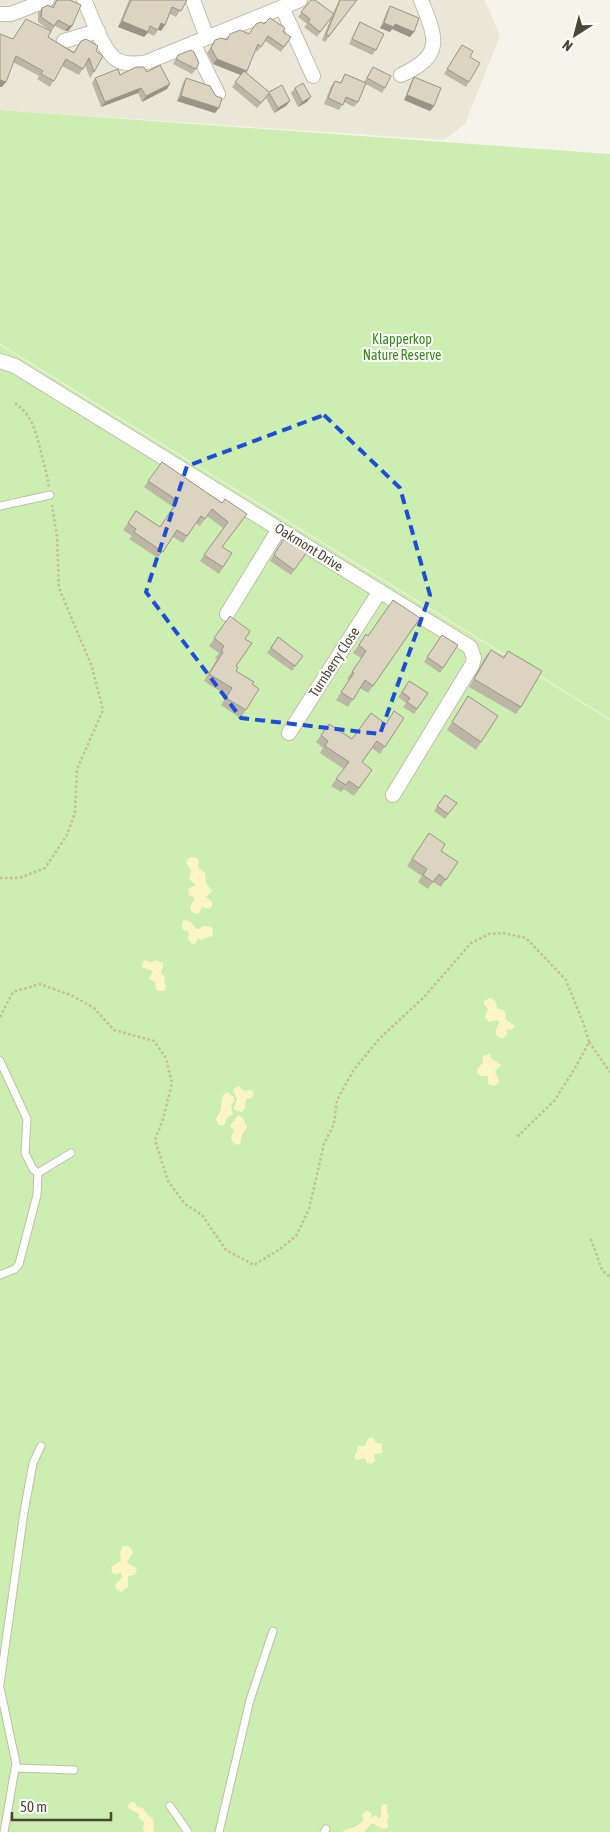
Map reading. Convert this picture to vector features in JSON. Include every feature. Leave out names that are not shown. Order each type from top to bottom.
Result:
[{"type":"street","points":[[0,14],[11,14],[47,0]]},
{"type":"street","points":[[84,0],[111,56],[120,62],[134,64],[147,62],[207,38],[279,5],[300,0]]},
{"type":"street","points":[[193,0],[207,38]]},
{"type":"street","points":[[401,75],[422,64],[434,47],[432,30],[420,0]]},
{"type":"street","points":[[279,5],[313,76]]},
{"type":"street","points":[[64,41],[98,31]]},
{"type":"street","points":[[193,43],[218,94]]},
{"type":"street","name":"Oakmont Drive","points":[[0,361],[15,366],[466,643],[472,649],[474,658],[470,668],[393,796]]},
{"type":"street","points":[[227,614],[279,529]]},
{"type":"street","name":"Turnberry Close","points":[[289,733],[380,591]]},
{"type":"lane","points":[[0,506],[50,495]]},
{"type":"lane","points":[[0,1061],[27,1119],[25,1153],[33,1169],[38,1173]]},
{"type":"lane","points":[[38,1173],[71,1153]]},
{"type":"lane","points":[[0,1275],[15,1269],[19,1264],[37,1195],[38,1173]]},
{"type":"lane","points":[[0,1684],[24,1512],[33,1464],[41,1446]]},
{"type":"lane","points":[[219,1832],[250,1700],[273,1631]]},
{"type":"lane","points":[[0,1688],[16,1768],[4,1832]]},
{"type":"lane","points":[[16,1768],[74,1770]]},
{"type":"lane","points":[[170,1806],[188,1832]]},
{"type":"path","points":[[0,878],[19,878],[45,868],[67,835],[74,813],[77,769],[103,710],[92,667],[59,588],[57,536],[37,436],[32,420],[15,403]]},
{"type":"path","points":[[0,1017],[13,992],[40,984],[73,996],[94,1008],[114,1030],[154,1041],[166,1058],[172,1083],[163,1119],[155,1140],[168,1181],[185,1204],[202,1215],[226,1250],[254,1264],[280,1249],[296,1236],[304,1222],[309,1209],[324,1144],[334,1124],[337,1100],[353,1071],[379,1039],[424,997],[472,943],[489,934],[503,933],[526,938],[566,980],[589,1042],[610,1072]]},
{"type":"path","points":[[516,1138],[554,1101],[589,1042]]},
{"type":"path","points":[[591,1239],[602,1270],[610,1276]]},
{"type":"highlighted area","points":[[324,415],[400,488],[430,595],[380,734],[241,718],[146,592],[187,466]]},
{"type":"shaded area","points":[[0,0],[485,0],[500,36],[465,124],[444,140],[0,110]]},
{"type":"green space","name":"Klapperkop Nature Reserve","points":[[0,110],[610,154],[610,719],[0,344]]},
{"type":"green space","points":[[0,345],[610,720],[610,1832],[0,1832]]},
{"type":"sand","points":[[189,858],[198,859],[199,869],[205,873],[206,883],[212,891],[206,897],[212,902],[210,909],[202,907],[199,913],[196,914],[190,909],[195,898],[189,895],[188,889],[196,885],[189,879],[191,871],[186,862]]},
{"type":"sand","points":[[184,920],[190,921],[196,929],[204,926],[211,927],[213,930],[212,936],[200,940],[198,938],[196,943],[192,944],[188,939],[189,932],[182,929],[182,922]]},
{"type":"sand","points":[[144,960],[151,962],[157,960],[163,963],[161,972],[165,978],[166,986],[164,991],[158,991],[155,982],[149,979],[153,971],[142,967]]},
{"type":"sand","points":[[491,998],[496,1002],[497,1009],[505,1012],[506,1020],[515,1026],[511,1030],[506,1029],[507,1035],[502,1039],[495,1032],[499,1022],[497,1020],[489,1022],[485,1017],[488,1009],[484,1001]]},
{"type":"sand","points":[[490,1054],[492,1059],[501,1065],[495,1071],[499,1082],[494,1086],[488,1084],[488,1076],[481,1076],[477,1073],[483,1062],[483,1056]]},
{"type":"sand","points":[[238,1086],[244,1091],[251,1090],[254,1094],[251,1098],[246,1099],[245,1108],[242,1112],[236,1111],[234,1108],[237,1099],[233,1090]]},
{"type":"sand","points":[[227,1092],[234,1097],[231,1106],[233,1114],[227,1118],[224,1125],[219,1125],[216,1119],[222,1097]]},
{"type":"sand","points":[[238,1115],[243,1118],[247,1127],[242,1134],[240,1144],[237,1145],[232,1142],[231,1138],[234,1130],[230,1126]]},
{"type":"sand","points":[[372,1437],[376,1443],[382,1444],[382,1453],[374,1454],[375,1461],[371,1464],[367,1463],[365,1458],[356,1460],[354,1456],[358,1446],[365,1446],[368,1439]]},
{"type":"sand","points":[[123,1546],[130,1547],[133,1553],[127,1562],[137,1568],[135,1575],[128,1576],[128,1587],[121,1592],[117,1590],[115,1585],[122,1577],[121,1573],[113,1574],[111,1567],[121,1561],[120,1552]]},
{"type":"sand","points":[[132,1802],[137,1807],[143,1808],[153,1819],[154,1832],[145,1832],[143,1829],[144,1822],[139,1819],[139,1814],[128,1808],[128,1805]]},
{"type":"sand","points":[[383,1804],[387,1805],[389,1816],[387,1820],[388,1828],[383,1829],[371,1824],[364,1832],[342,1832],[355,1827],[363,1821],[362,1815],[366,1810],[371,1813],[372,1818],[376,1815],[378,1818],[381,1817]]},
{"type":"building","points":[[57,0],[70,0],[81,5],[72,26],[58,20],[54,26],[41,17],[42,8],[48,5],[53,8]]},
{"type":"building","points":[[131,0],[187,0],[181,11],[172,7],[165,25],[161,23],[158,30],[150,26],[148,32],[122,21]]},
{"type":"building","points":[[311,0],[315,0],[334,14],[320,32],[308,22],[310,19],[301,12]]},
{"type":"building","points":[[340,0],[357,0],[329,36],[326,35]]},
{"type":"building","points":[[390,6],[419,18],[414,32],[395,24],[394,27],[384,23]]},
{"type":"building","points":[[270,18],[285,28],[283,32],[291,37],[284,47],[268,36],[261,47],[258,44],[247,71],[217,59],[211,48],[215,40],[221,38],[227,40],[230,34],[240,30],[249,34],[256,24],[261,22],[264,24]]},
{"type":"building","points":[[26,19],[51,31],[48,37],[74,53],[81,41],[86,39],[98,46],[96,51],[103,56],[94,72],[89,58],[83,69],[66,59],[54,81],[41,74],[43,71],[16,56],[6,82],[0,80],[0,34],[13,39]]},
{"type":"building","points":[[360,22],[384,34],[376,50],[352,39]]},
{"type":"building","points":[[462,45],[473,51],[470,57],[480,63],[469,82],[447,69]]},
{"type":"building","points":[[191,50],[194,52],[199,63],[196,69],[176,59],[178,55]]},
{"type":"building","points":[[160,65],[170,84],[146,96],[141,88],[105,102],[95,78],[118,69],[120,75],[136,67],[144,67],[147,72]]},
{"type":"building","points":[[373,67],[391,76],[385,88],[367,78]]},
{"type":"building","points":[[244,71],[269,92],[282,85],[290,101],[278,108],[269,93],[261,103],[235,82]]},
{"type":"building","points":[[345,74],[366,83],[358,102],[346,97],[343,105],[328,98],[335,81],[341,83]]},
{"type":"building","points":[[414,77],[441,88],[434,106],[407,95]]},
{"type":"building","points":[[186,78],[210,86],[216,96],[222,98],[219,108],[181,96]]},
{"type":"building","points":[[303,83],[311,97],[302,102],[295,88]]},
{"type":"building","points":[[162,462],[222,503],[225,499],[247,514],[222,547],[232,553],[223,567],[204,555],[228,522],[212,509],[205,519],[201,516],[187,536],[177,530],[163,552],[134,532],[136,529],[128,523],[136,511],[160,527],[178,501],[148,481]]},
{"type":"building","points":[[285,537],[307,552],[294,570],[274,555]]},
{"type":"building","points":[[393,600],[420,618],[373,686],[365,680],[353,700],[341,692],[366,651],[359,645],[366,634],[368,636]]},
{"type":"building","points":[[230,616],[250,631],[245,639],[252,643],[236,666],[238,667],[236,671],[254,682],[252,684],[259,689],[246,710],[226,698],[232,688],[209,674],[223,652],[221,651],[224,646],[214,638]]},
{"type":"building","points":[[442,635],[458,645],[443,668],[427,657]]},
{"type":"building","points":[[278,637],[303,656],[295,666],[271,648]]},
{"type":"building","points":[[491,650],[504,658],[508,651],[542,671],[521,707],[474,679]]},
{"type":"building","points":[[409,681],[428,693],[417,709],[407,702],[410,698],[402,692]]},
{"type":"building","points":[[468,696],[498,716],[481,742],[452,722]]},
{"type":"building","points":[[394,711],[404,718],[385,747],[377,741],[362,762],[372,770],[359,788],[349,781],[346,785],[336,779],[349,762],[325,746],[328,741],[321,735],[329,724],[352,739],[371,713],[386,724]]},
{"type":"building","points":[[445,795],[457,803],[448,814],[437,806]]},
{"type":"building","points":[[429,833],[445,844],[441,851],[458,862],[446,880],[439,874],[433,882],[423,875],[427,869],[412,859]]}]
